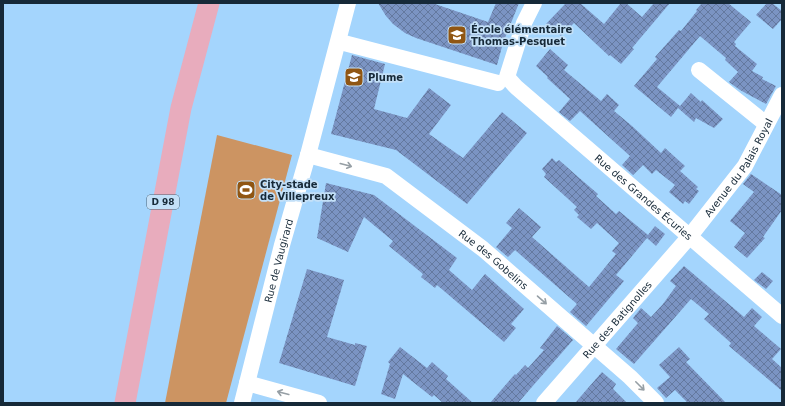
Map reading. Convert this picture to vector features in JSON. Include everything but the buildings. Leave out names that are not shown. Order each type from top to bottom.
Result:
[{"type":"main road","name":"D 98","points":[[124,403],[181,108],[209,3]]},
{"type":"street","name":"Rue de Vaugirard","points":[[242,403],[282,245],[308,155],[348,3]]},
{"type":"street","points":[[344,42],[502,80],[524,22],[534,3]]},
{"type":"street","points":[[699,70],[766,124]]},
{"type":"street","name":"Rue des Grandes Écuries","points":[[502,80],[522,92],[782,316]]},
{"type":"street","name":"Avenue du Palais Royal","points":[[690,236],[745,166],[782,95]]},
{"type":"street","name":"Rue des Gobelins","points":[[308,155],[386,176],[483,249],[630,377],[656,403]]},
{"type":"street","name":"Rue des Batignolles","points":[[544,403],[690,236]]},
{"type":"street","points":[[247,383],[319,403]]},
{"type":"shaded area","points":[[217,135],[292,155],[226,403],[165,403]]},
{"type":"place","name":"École élémentaire Thomas-Pesquet","points":[[457,35]]},
{"type":"place","name":"Plume","points":[[354,77]]},
{"type":"place","name":"City-stade de Villepreux","points":[[246,190]]}]
